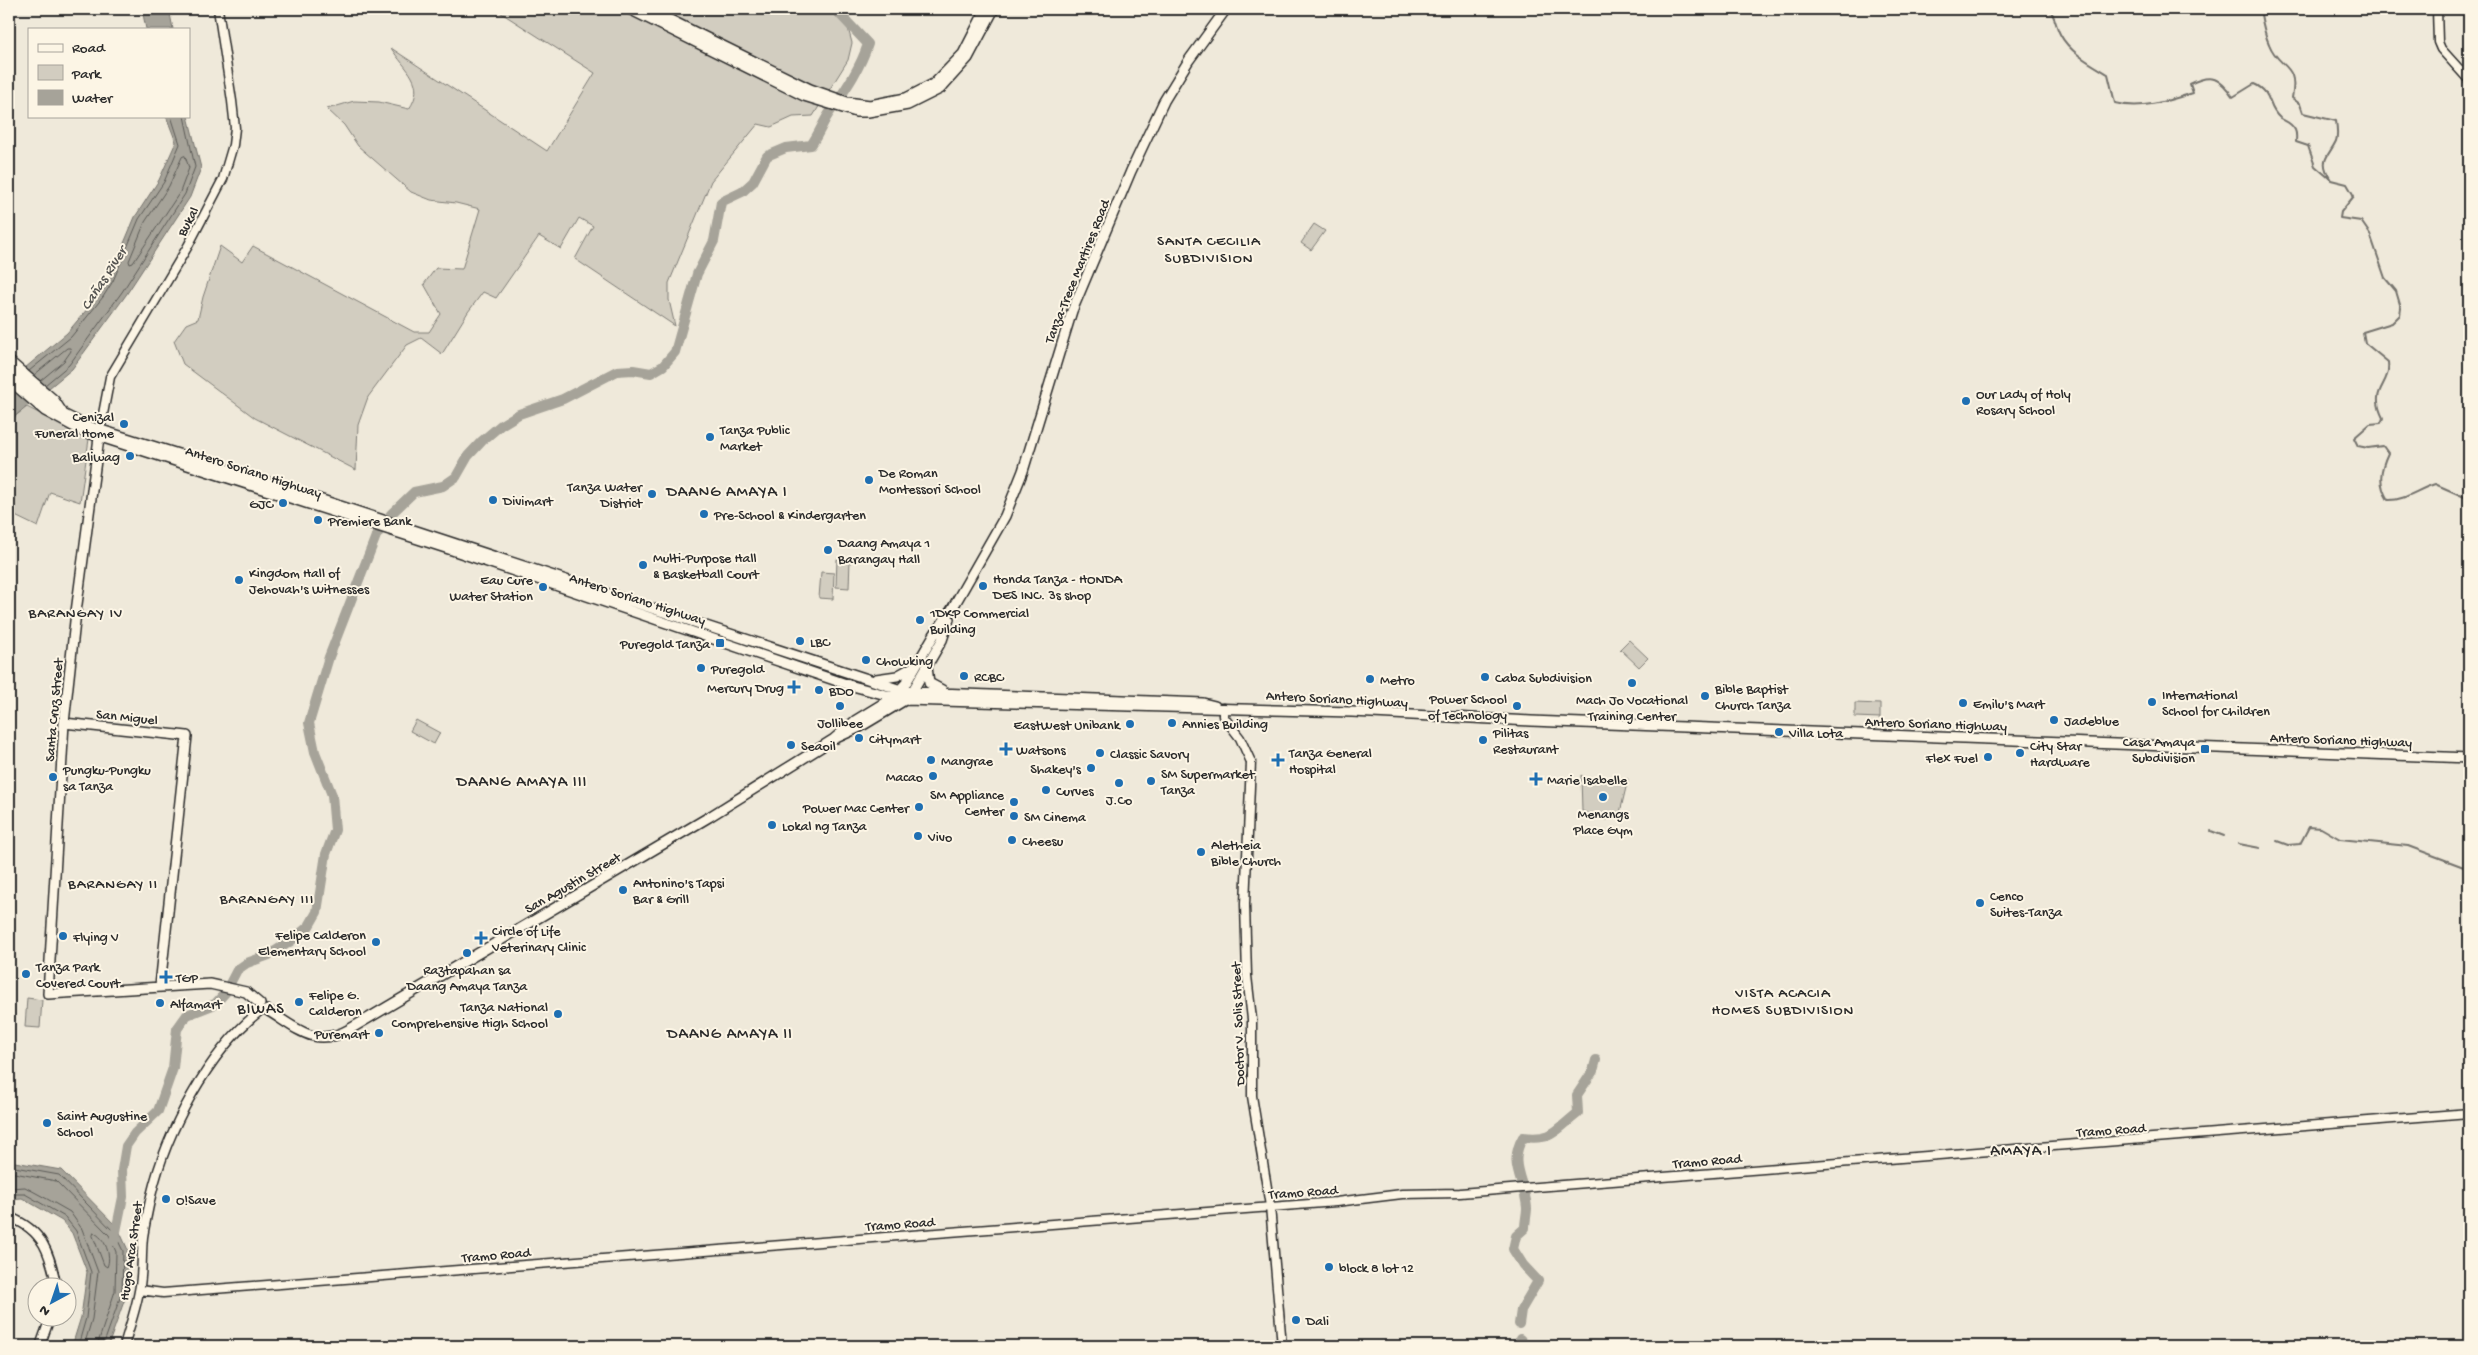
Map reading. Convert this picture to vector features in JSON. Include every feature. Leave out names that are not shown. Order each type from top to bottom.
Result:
[{"type":"main road","points":[[629,9],[804,96],[827,100],[868,112],[893,110],[935,92],[952,78],[968,58],[994,9]]},
{"type":"main road","points":[[648,9],[827,100]]},
{"type":"main road","points":[[846,105],[880,104],[906,98],[927,88],[946,73],[963,54],[986,9]]},
{"type":"main road","name":"Tanza-Trece Martires Road","points":[[905,700],[912,692],[924,663],[952,609],[1014,497],[1072,312],[1143,144],[1189,60],[1226,9]]},
{"type":"main road","name":"Antero Soriano Highway","points":[[9,361],[13,369],[49,406],[82,431],[99,433],[901,690],[912,692],[1203,703],[1223,708]]},
{"type":"main road","name":"Antero Soriano Highway","points":[[9,380],[49,406]]},
{"type":"main road","name":"Santa Cruz Street","points":[[48,994],[64,722],[99,433]]},
{"type":"main road","name":"Antero Soriano Highway","points":[[402,530],[892,698],[905,700],[1203,710],[1223,708],[2469,758]]},
{"type":"main road","points":[[872,680],[889,678],[905,673],[924,663],[929,683],[947,692]]},
{"type":"main road","name":"Tanza-Trece Martires Road","points":[[892,698],[924,663]]},
{"type":"main road","name":"San Agustin Street","points":[[834,739],[856,720],[892,698]]},
{"type":"main road","name":"San Agustin Street","points":[[48,994],[195,984],[220,985],[251,994],[262,1008],[313,1036],[328,1039],[341,1034],[709,817],[834,739],[860,727],[905,700]]},
{"type":"main road","name":"San Miguel","points":[[64,722],[187,736],[160,986]]},
{"type":"street","name":"Bukal","points":[[99,433],[110,377],[188,246],[223,179],[233,145],[235,128],[218,9]]},
{"type":"street","points":[[2437,9],[2438,42],[2441,49],[2469,80]]},
{"type":"street","name":"Doctor V. Solis Street","points":[[1223,708],[1223,716],[1244,744],[1252,762],[1246,904],[1247,976],[1252,1019],[1252,1096],[1270,1206],[1282,1346]]},
{"type":"street","name":"Hugo Arca Street","points":[[124,1346],[140,1290],[143,1237],[151,1195],[173,1134],[209,1067],[245,1024],[262,1008]]},
{"type":"street","name":"Tramo Road","points":[[140,1290],[163,1293],[1336,1202],[1402,1194],[1460,1193],[2469,1113]]},
{"type":"street","points":[[9,1217],[41,1237],[52,1262],[55,1278]]},
{"type":"street","points":[[40,1346],[46,1328]]},
{"type":"green space","points":[[495,9],[640,9],[654,16],[659,9],[843,9],[852,43],[848,60],[813,116],[793,117],[771,127],[758,124],[711,181],[669,283],[669,300],[675,326],[575,259],[593,226],[579,218],[561,249],[539,236],[496,298],[483,292],[442,354],[421,338],[407,345],[368,397],[358,425],[356,470],[255,418],[183,364],[174,341],[186,324],[198,319],[203,297],[220,246],[242,262],[253,246],[414,332],[429,332],[441,314],[424,284],[436,268],[462,269],[480,209],[456,203],[431,200],[411,192],[358,146],[344,125],[327,109],[354,101],[379,102],[409,109],[416,92],[415,84],[408,70],[391,48],[547,151],[595,73]]},
{"type":"green space","points":[[1314,224],[1325,231],[1311,250],[1301,243]]},
{"type":"green space","points":[[27,407],[89,439],[80,502],[50,492],[38,527],[9,513],[9,421]]},
{"type":"green space","points":[[837,559],[850,560],[849,588],[836,587]]},
{"type":"green space","points":[[821,572],[834,573],[833,599],[819,598]]},
{"type":"green space","points":[[1629,640],[1648,658],[1639,667],[1620,649]]},
{"type":"green space","points":[[1855,703],[1880,704],[1880,718],[1855,717]]},
{"type":"green space","points":[[416,720],[440,733],[434,744],[410,731]]},
{"type":"green space","name":"Menangs Place Gym","points":[[1581,775],[1592,783],[1600,779],[1628,779],[1619,817],[1606,820],[1582,811]]},
{"type":"green space","points":[[27,998],[42,1000],[40,1028],[25,1027]]},
{"type":"water","points":[[142,9],[169,9],[173,28],[146,28]]},
{"type":"water","points":[[167,118],[188,118],[201,168],[190,197],[126,295],[72,369],[9,421],[9,387],[25,368],[67,333],[99,295],[109,279],[135,217],[159,180],[176,142]]},
{"type":"water","points":[[9,1161],[61,1170],[118,1228],[128,1250],[127,1293],[108,1346],[72,1346],[81,1317],[87,1272],[72,1233],[62,1221],[22,1198],[9,1199]]},
{"type":"waterway","points":[[114,1241],[123,1197],[122,1170],[126,1146],[135,1133],[158,1111],[173,1068],[177,1029],[187,1015],[215,1004],[225,993],[237,970],[247,963],[269,955],[291,941],[309,926],[317,912],[326,854],[335,830],[332,795],[315,752],[309,723],[329,657],[376,536],[391,514],[414,492],[443,486],[456,477],[468,456],[482,441],[501,425],[519,414],[563,399],[617,371],[633,370],[651,373],[663,366],[675,352],[697,274],[714,241],[721,202],[742,192],[753,182],[767,156],[786,148],[811,145],[861,62],[868,44],[835,9]]},
{"type":"waterway","points":[[843,9],[843,15]]},
{"type":"waterway","points":[[2049,9],[2060,34],[2069,46],[2081,57],[2108,74],[2115,103],[2135,106],[2174,99],[2193,93],[2190,84],[2210,78],[2224,85],[2233,97],[2254,84],[2265,91],[2276,113],[2293,127],[2296,133],[2296,142],[2308,146],[2315,166],[2330,179]]},
{"type":"waterway","points":[[2260,9],[2264,31],[2269,44],[2293,78],[2292,98],[2300,104],[2303,113],[2336,121],[2337,139],[2326,159],[2325,167],[2331,180],[2347,184],[2354,196],[2341,212],[2340,218],[2361,221],[2370,234],[2385,278],[2396,291],[2401,308],[2400,315],[2392,323],[2363,332],[2365,343],[2388,362],[2388,370],[2378,400],[2383,418],[2381,423],[2370,424],[2354,438],[2358,446],[2368,448],[2383,446],[2388,453],[2381,477],[2381,483],[2388,500],[2405,497],[2435,484],[2469,499]]},
{"type":"waterway","points":[[2277,841],[2288,845],[2300,844],[2309,827],[2321,828],[2340,839],[2408,846],[2469,869]]},
{"type":"waterway","points":[[2211,831],[2224,836]]},
{"type":"waterway","points":[[2239,844],[2260,848]]},
{"type":"waterway","points":[[1519,1324],[1521,1310],[1538,1281],[1523,1265],[1513,1249],[1516,1236],[1525,1228],[1527,1210],[1526,1198],[1518,1172],[1518,1147],[1523,1137],[1548,1136],[1578,1113],[1577,1095],[1593,1071],[1596,1060]]},
{"type":"waterway","points":[[1520,1339],[1526,1346]]},
{"type":"place","name":"Our Lady of Holy Rosary School","points":[[1966,401]]},
{"type":"place","name":"Cenizal Funeral Home","points":[[124,424]]},
{"type":"place","name":"Tanza Public Market","points":[[710,437]]},
{"type":"place","name":"Baliwag","points":[[130,456]]},
{"type":"place","name":"De Roman Montessori School","points":[[869,480]]},
{"type":"place","name":"Tanza Water District","points":[[652,494]]},
{"type":"place","name":"Divimart","points":[[493,500]]},
{"type":"place","name":"GJC","points":[[283,503]]},
{"type":"place","name":"Pre-School & Kindergarten","points":[[704,514]]},
{"type":"place","name":"Premiere Bank","points":[[318,520]]},
{"type":"place","name":"Daang Amaya 1 Barangay Hall","points":[[828,550]]},
{"type":"place","name":"Multi-Purpose Hall & Basketball Court","points":[[643,565]]},
{"type":"place","name":"Kingdom Hall of Jehovah's Witnesses","points":[[239,580]]},
{"type":"place","name":"Honda Tanza - HONDA DES INC. 3s shop","points":[[983,586]]},
{"type":"place","name":"Eau Cure Water Station","points":[[543,587]]},
{"type":"place","name":"1DKP Commercial Building","points":[[920,620]]},
{"type":"place","name":"LBC","points":[[800,641]]},
{"type":"place","name":"Puregold Tanza","points":[[720,643]]},
{"type":"place","name":"Chowking","points":[[866,660]]},
{"type":"place","name":"Puregold","points":[[701,668]]},
{"type":"place","name":"RCBC","points":[[964,676]]},
{"type":"place","name":"Caba Subdivision","points":[[1485,677]]},
{"type":"place","name":"Metro","points":[[1370,679]]},
{"type":"place","name":"Mach Jo Vocational Training Center","points":[[1632,683]]},
{"type":"place","name":"Mercury Drug","points":[[794,687]]},
{"type":"place","name":"BDO","points":[[819,690]]},
{"type":"place","name":"Bible Baptist Church Tanza","points":[[1705,696]]},
{"type":"place","name":"International School for Children","points":[[2152,702]]},
{"type":"place","name":"Emilu's Mart","points":[[1963,703]]},
{"type":"place","name":"Jollibee","points":[[840,706]]},
{"type":"place","name":"Power School of Technology","points":[[1517,706]]},
{"type":"place","name":"Jadeblue","points":[[2054,720]]},
{"type":"place","name":"Annies Building","points":[[1172,723]]},
{"type":"place","name":"EastWest Unibank","points":[[1130,724]]},
{"type":"place","name":"Villa Lota","points":[[1779,732]]},
{"type":"place","name":"Citymart","points":[[859,738]]},
{"type":"place","name":"Pilitas Restaurant","points":[[1483,740]]},
{"type":"place","name":"Seaoil","points":[[791,745]]},
{"type":"place","name":"Watsons","points":[[1006,749]]},
{"type":"place","name":"Casa Amaya Subdivision","points":[[2205,749]]},
{"type":"place","name":"Classic Savory","points":[[1100,753]]},
{"type":"place","name":"City Star Hardware","points":[[2020,753]]},
{"type":"place","name":"Flex Fuel","points":[[1988,757]]},
{"type":"place","name":"Mangrae","points":[[931,760]]},
{"type":"place","name":"Tanza General Hospital","points":[[1278,760]]},
{"type":"place","name":"Shakey's","points":[[1091,768]]},
{"type":"place","name":"Macao","points":[[933,776]]},
{"type":"place","name":"Pungku-Pungku sa Tanza","points":[[53,777]]},
{"type":"place","name":"Marie Isabelle","points":[[1536,779]]},
{"type":"place","name":"SM Supermarket Tanza","points":[[1151,781]]},
{"type":"place","name":"J.Co","points":[[1119,783]]},
{"type":"place","name":"Curves","points":[[1046,790]]},
{"type":"place","name":"Menangs Place Gym","points":[[1603,797]]},
{"type":"place","name":"SM Appliance Center","points":[[1014,802]]},
{"type":"place","name":"Power Mac Center","points":[[919,807]]},
{"type":"place","name":"SM Cinema","points":[[1014,816]]},
{"type":"place","name":"Lokal ng Tanza","points":[[772,825]]},
{"type":"place","name":"Vivo","points":[[918,836]]},
{"type":"place","name":"Cheesu","points":[[1012,840]]},
{"type":"place","name":"Aletheia Bible Church","points":[[1201,852]]},
{"type":"place","name":"Antonino's Tapsi Bar & Grill","points":[[623,890]]},
{"type":"place","name":"Cenco Suites-Tanza","points":[[1980,903]]},
{"type":"place","name":"Flying V","points":[[63,936]]},
{"type":"place","name":"Circle of Life Veterinary Clinic","points":[[481,938]]},
{"type":"place","name":"Felipe Calderon Elementary School","points":[[376,942]]},
{"type":"place","name":"Raztapahan sa Daang Amaya Tanza","points":[[467,953]]},
{"type":"place","name":"Tanza Park Covered Court","points":[[26,974]]},
{"type":"place","name":"TGP","points":[[166,977]]},
{"type":"place","name":"Felipe G. Calderon","points":[[299,1002]]},
{"type":"place","name":"Alfamart","points":[[160,1003]]},
{"type":"place","name":"Tanza National Comprehensive High School","points":[[558,1014]]},
{"type":"place","name":"Puremart","points":[[379,1033]]},
{"type":"place","name":"Saint Augustine School","points":[[47,1123]]},
{"type":"place","name":"O!Save","points":[[166,1199]]},
{"type":"place","name":"block 8 lot 12","points":[[1329,1267]]},
{"type":"place","name":"Dali","points":[[1296,1320]]},
{"type":"district","name":"SANTA CECILIA SUBDIVISION","points":[[1209,248]]},
{"type":"district","name":"DAANG AMAYA I","points":[[727,490]]},
{"type":"district","name":"BARANGAY IV","points":[[76,612]]},
{"type":"district","name":"DAANG AMAYA III","points":[[522,780]]},
{"type":"district","name":"BARANGAY II","points":[[113,883]]},
{"type":"district","name":"BARANGAY III","points":[[267,898]]},
{"type":"district","name":"VISTA ACACIA HOMES SUBDIVISION","points":[[1783,1000]]},
{"type":"district","name":"BIWAS","points":[[261,1007]]},
{"type":"district","name":"DAANG AMAYA II","points":[[730,1032]]},
{"type":"district","name":"AMAYA I","points":[[2021,1149]]},
{"type":"water label","name":"Cañas River","points":[[103,278]]}]
